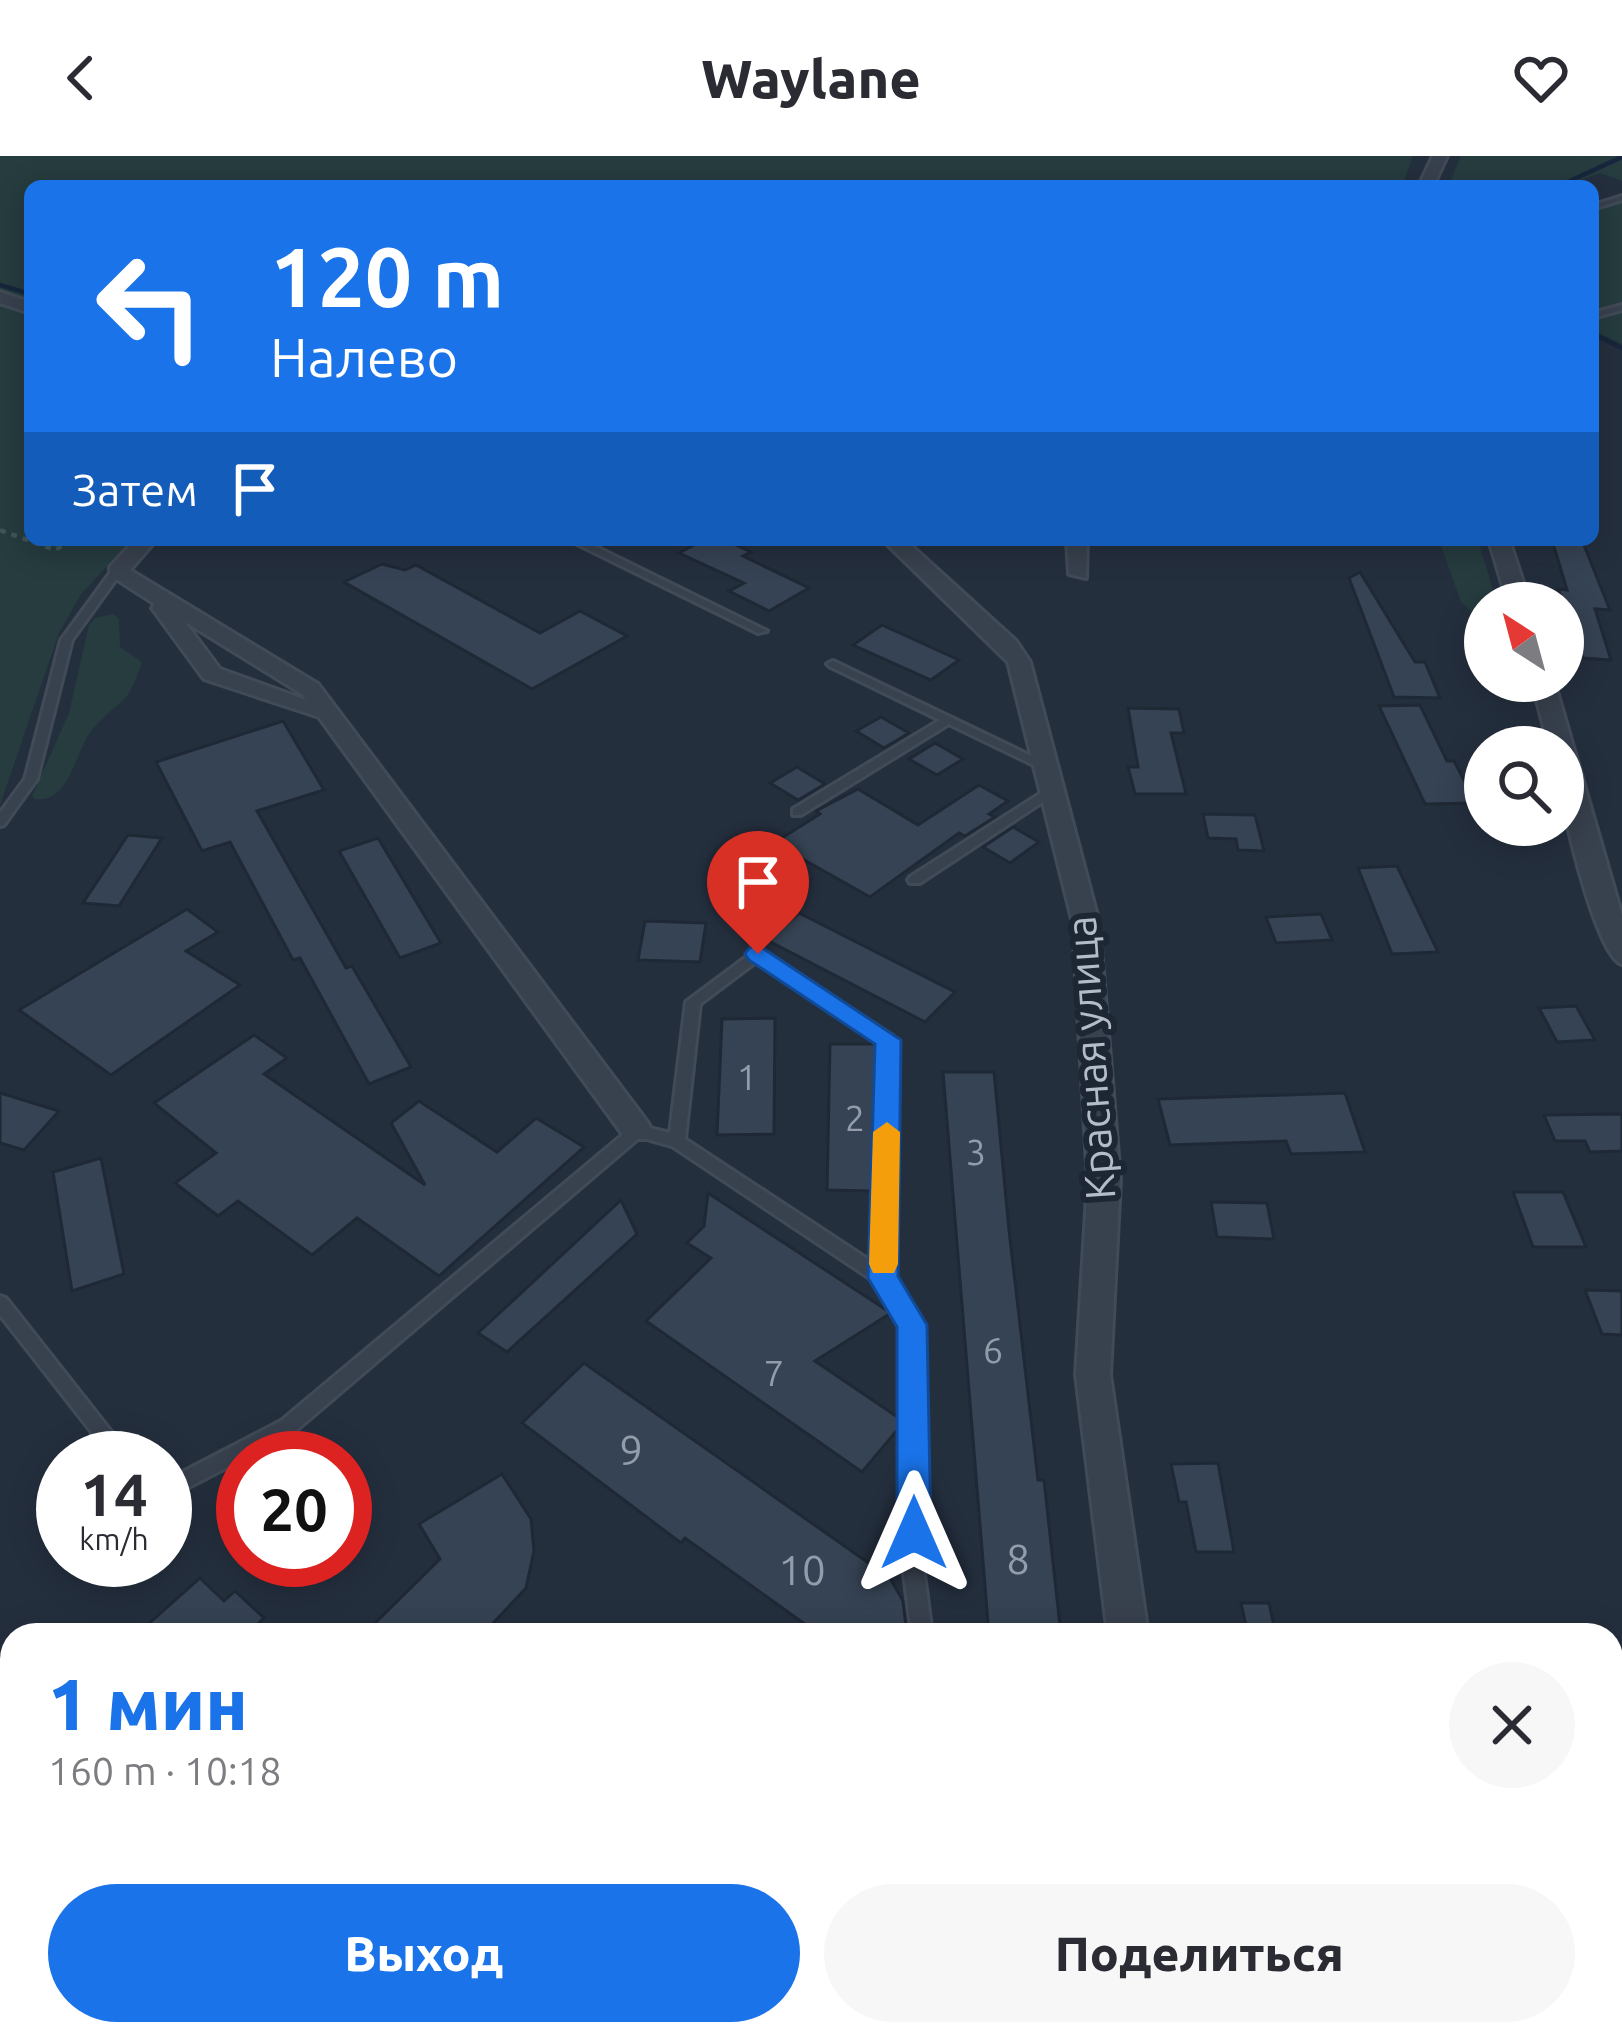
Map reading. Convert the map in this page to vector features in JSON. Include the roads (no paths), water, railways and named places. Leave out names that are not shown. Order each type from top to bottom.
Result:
[{"type":"street","points":[[140,546],[116,571],[310,689],[637,1131]]},
{"type":"street","name":"Красная улица","points":[[898,546],[1014,654],[1086,923],[1104,1180],[1093,1375],[1126,1623]]},
{"type":"street","points":[[1077,546],[1079,574]]},
{"type":"street","points":[[1501,546],[1512,582]]},
{"type":"street","points":[[151,595],[212,674],[284,696],[341,726]]},
{"type":"street","points":[[1584,836],[1622,956]]},
{"type":"street","points":[[1594,874],[1622,884]]},
{"type":"lane","points":[[586,546],[762,631]]},
{"type":"lane","points":[[0,822],[31,779],[67,640],[116,571]]},
{"type":"lane","points":[[833,664],[949,719],[1049,778],[915,880]]},
{"type":"lane","points":[[797,812],[949,719]]},
{"type":"lane","points":[[677,1141],[693,1002],[758,954],[888,1040],[883,1278]]},
{"type":"lane","points":[[192,1476],[287,1427],[637,1131],[677,1141],[883,1278],[912,1325],[914,1574],[920,1623]]},
{"type":"lane","points":[[0,1303],[102,1431]]},
{"type":"waterway","points":[[1572,180],[1622,157]]},
{"type":"waterway","points":[[0,285],[24,292]]},
{"type":"waterway","points":[[1599,337],[1622,348]]}]
